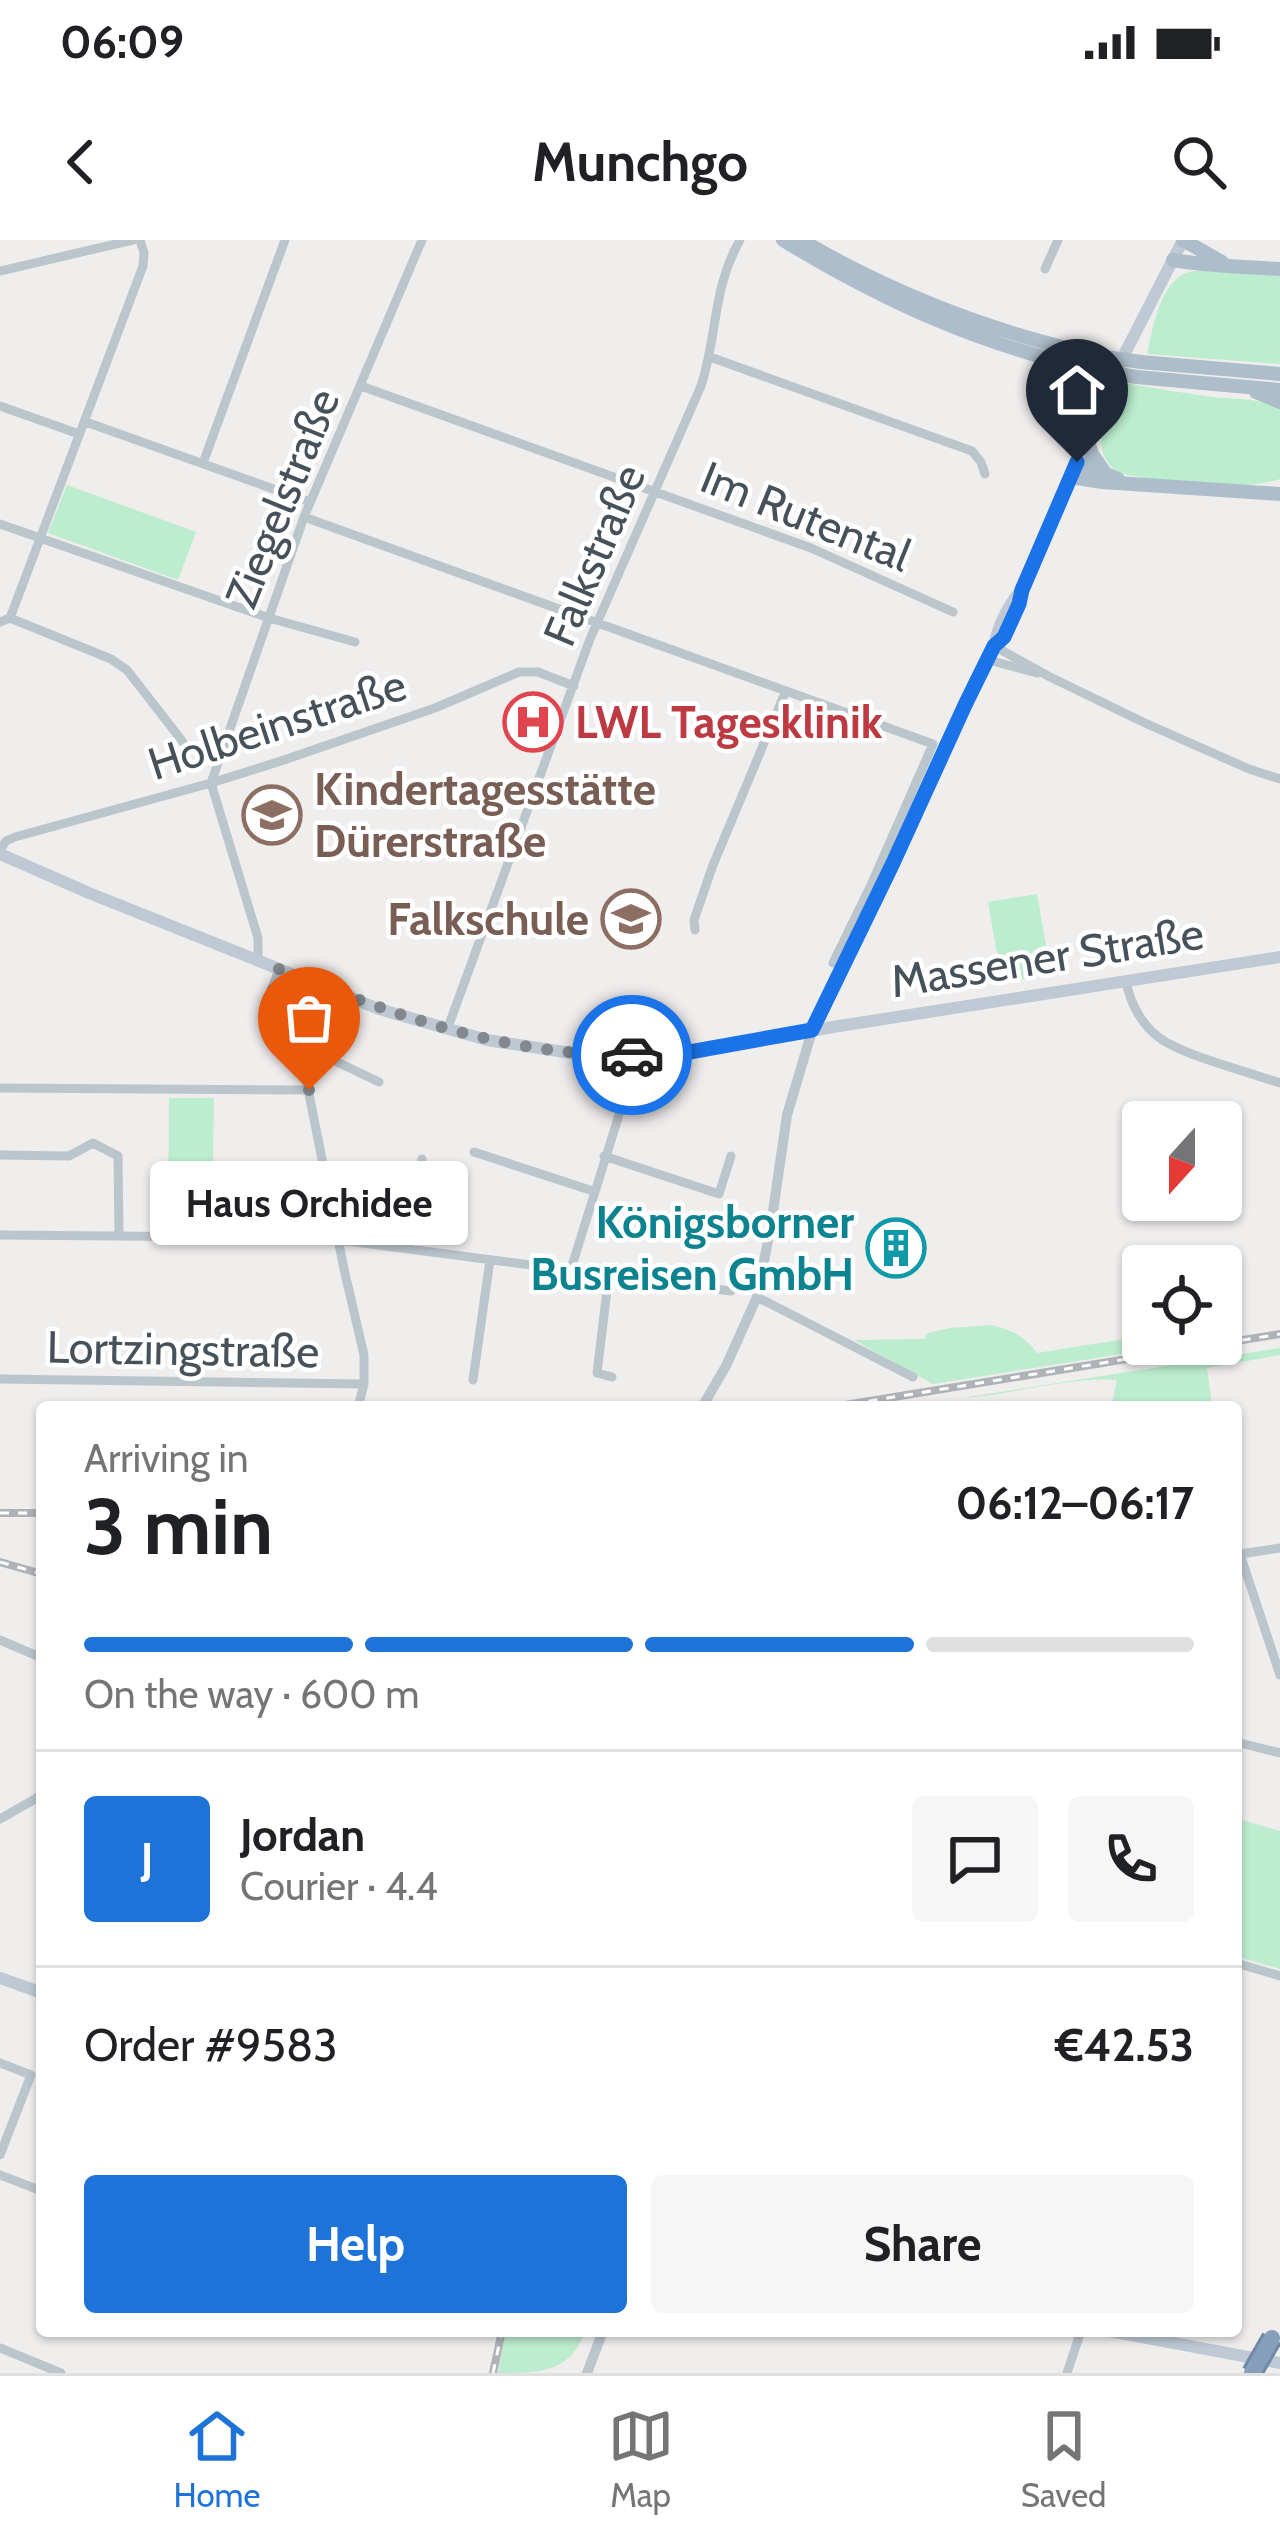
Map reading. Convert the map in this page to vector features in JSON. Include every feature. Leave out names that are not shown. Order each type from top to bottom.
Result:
[{"type":"highway","points":[[1252,2373],[1272,2338]]},
{"type":"main road","points":[[783,240],[926,318],[1051,361],[1280,390]]},
{"type":"main road","points":[[801,240],[856,272],[948,313],[1102,364]]},
{"type":"main road","points":[[812,1030],[1012,602],[1022,590],[1126,352],[1183,240],[1226,264]]},
{"type":"main road","points":[[1173,260],[1280,269]]},
{"type":"main road","points":[[1139,369],[1280,374]]},
{"type":"main road","points":[[1246,388],[1280,402]]},
{"type":"main road","points":[[1088,439],[1092,454],[1107,474]]},
{"type":"main road","points":[[1074,470],[1107,474],[1129,483]]},
{"type":"main road","points":[[1074,470],[1083,480],[1261,493],[1280,489]]},
{"type":"main road","name":"Massener Straße","points":[[0,852],[364,1004],[522,1047],[623,1055],[684,1053],[1280,957]]},
{"type":"main road","points":[[0,1978],[36,1991]]},
{"type":"main road","points":[[1142,2337],[1280,2363]]},
{"type":"street","points":[[0,271],[137,240],[144,253],[86,422],[5,620],[112,658],[127,670],[183,742]]},
{"type":"street","points":[[203,463],[285,240]]},
{"type":"street","name":"Ziegelstraße","points":[[211,783],[304,517],[422,240]]},
{"type":"street","name":"Falkstraße","points":[[447,1030],[596,622],[689,417],[710,357],[720,282],[740,240]]},
{"type":"street","points":[[1045,269],[1058,240]]},
{"type":"street","points":[[710,357],[973,451],[985,474]]},
{"type":"street","name":"Im Rutental","points":[[362,386],[811,548],[953,612]]},
{"type":"street","points":[[0,406],[79,434]]},
{"type":"street","points":[[86,422],[310,502]]},
{"type":"street","points":[[304,517],[933,744],[872,885],[832,963]]},
{"type":"street","points":[[0,524],[269,618],[356,642]]},
{"type":"street","points":[[991,653],[1249,770],[1280,779]]},
{"type":"street","name":"Holbeinstraße","points":[[0,852],[15,837],[211,783],[435,708],[519,672],[538,672],[574,686]]},
{"type":"street","points":[[695,930],[694,920],[713,865],[785,693]]},
{"type":"street","points":[[211,783],[258,938],[258,960]]},
{"type":"street","points":[[279,969],[272,989],[272,1011],[309,1090],[364,1355],[360,1401]]},
{"type":"street","points":[[1126,981],[1135,1009],[1158,1037],[1280,1083]]},
{"type":"street","points":[[705,1401],[727,1366],[757,1297],[787,1115],[812,1030]]},
{"type":"street","points":[[290,1043],[379,1082]]},
{"type":"street","points":[[571,1269],[632,1072]]},
{"type":"street","points":[[0,1088],[309,1090]]},
{"type":"street","points":[[0,1156],[69,1156],[93,1143],[118,1156],[118,1236]]},
{"type":"street","points":[[473,1153],[593,1191]]},
{"type":"street","points":[[604,1156],[719,1193],[731,1156]]},
{"type":"street","points":[[408,1250],[422,1159]]},
{"type":"street","points":[[0,1235],[338,1240],[731,1291]]},
{"type":"street","points":[[473,1380],[490,1260]]},
{"type":"street","points":[[609,1274],[597,1373],[612,1377]]},
{"type":"street","points":[[757,1297],[913,1378]]},
{"type":"street","name":"Lortzingstraße","points":[[0,1379],[364,1384]]},
{"type":"street","points":[[1242,1553],[1280,1548]]},
{"type":"street","points":[[1242,1565],[1280,1676]]},
{"type":"street","points":[[0,1640],[36,1655]]},
{"type":"street","points":[[1242,1744],[1280,1753]]},
{"type":"street","points":[[0,1819],[36,1798]]},
{"type":"street","points":[[1242,1966],[1280,1976]]},
{"type":"street","points":[[0,2063],[31,2074],[0,2155]]},
{"type":"street","points":[[0,2175],[36,2190]]},
{"type":"street","points":[[587,2373],[601,2337]]},
{"type":"street","points":[[1066,2373],[1080,2337]]},
{"type":"street","points":[[0,2348],[61,2373]]},
{"type":"green space","points":[[1186,273],[1280,276],[1280,364],[1147,354],[1169,287]]},
{"type":"green space","points":[[1125,383],[1256,401],[1280,409],[1280,479],[1222,486],[1118,473],[1108,462],[1101,441]]},
{"type":"green space","points":[[67,485],[196,532],[178,580],[48,533]]},
{"type":"green space","points":[[1037,894],[1051,974],[1002,983],[988,902]]},
{"type":"green space","points":[[169,1098],[214,1098],[212,1225],[168,1225]]},
{"type":"green space","points":[[991,1325],[1005,1329],[1037,1353],[1122,1339],[1122,1354],[933,1384],[854,1340],[924,1339],[928,1333]]},
{"type":"green space","points":[[1280,1348],[1280,1355],[1242,1362],[1242,1354]]},
{"type":"green space","points":[[1172,1365],[1224,1365],[1207,1368],[1211,1401],[1112,1401],[1117,1380],[962,1398]]},
{"type":"green space","points":[[1242,1820],[1280,1831],[1280,1969],[1242,1958]]},
{"type":"green space","points":[[505,2337],[582,2337],[571,2355],[552,2368],[498,2373]]},
{"type":"railway","points":[[870,1401],[1280,1334]]},
{"type":"railway","points":[[0,1513],[36,1513]]},
{"type":"railway","points":[[0,1562],[36,1572]]},
{"type":"railway","points":[[493,2373],[501,2337]]},
{"type":"way so far","points":[[309,1090],[298,1056],[272,1011],[273,981],[279,969],[364,1004],[487,1040],[560,1052],[632,1055]]},
{"type":"place","name":"LWL Tagesklinik","points":[[533,722]]},
{"type":"place","name":"Kindertagesstätte Dürerstraße","points":[[272,815]]},
{"type":"place","name":"Falkschule","points":[[631,919]]},
{"type":"place","name":"Haus Orchidee","points":[[309,1090]]},
{"type":"place","name":"Königsborner Busreisen GmbH","points":[[896,1248]]},
{"type":"route","points":[[632,1055],[684,1053],[812,1030],[965,705],[994,646],[1004,637],[1077,462]]}]
